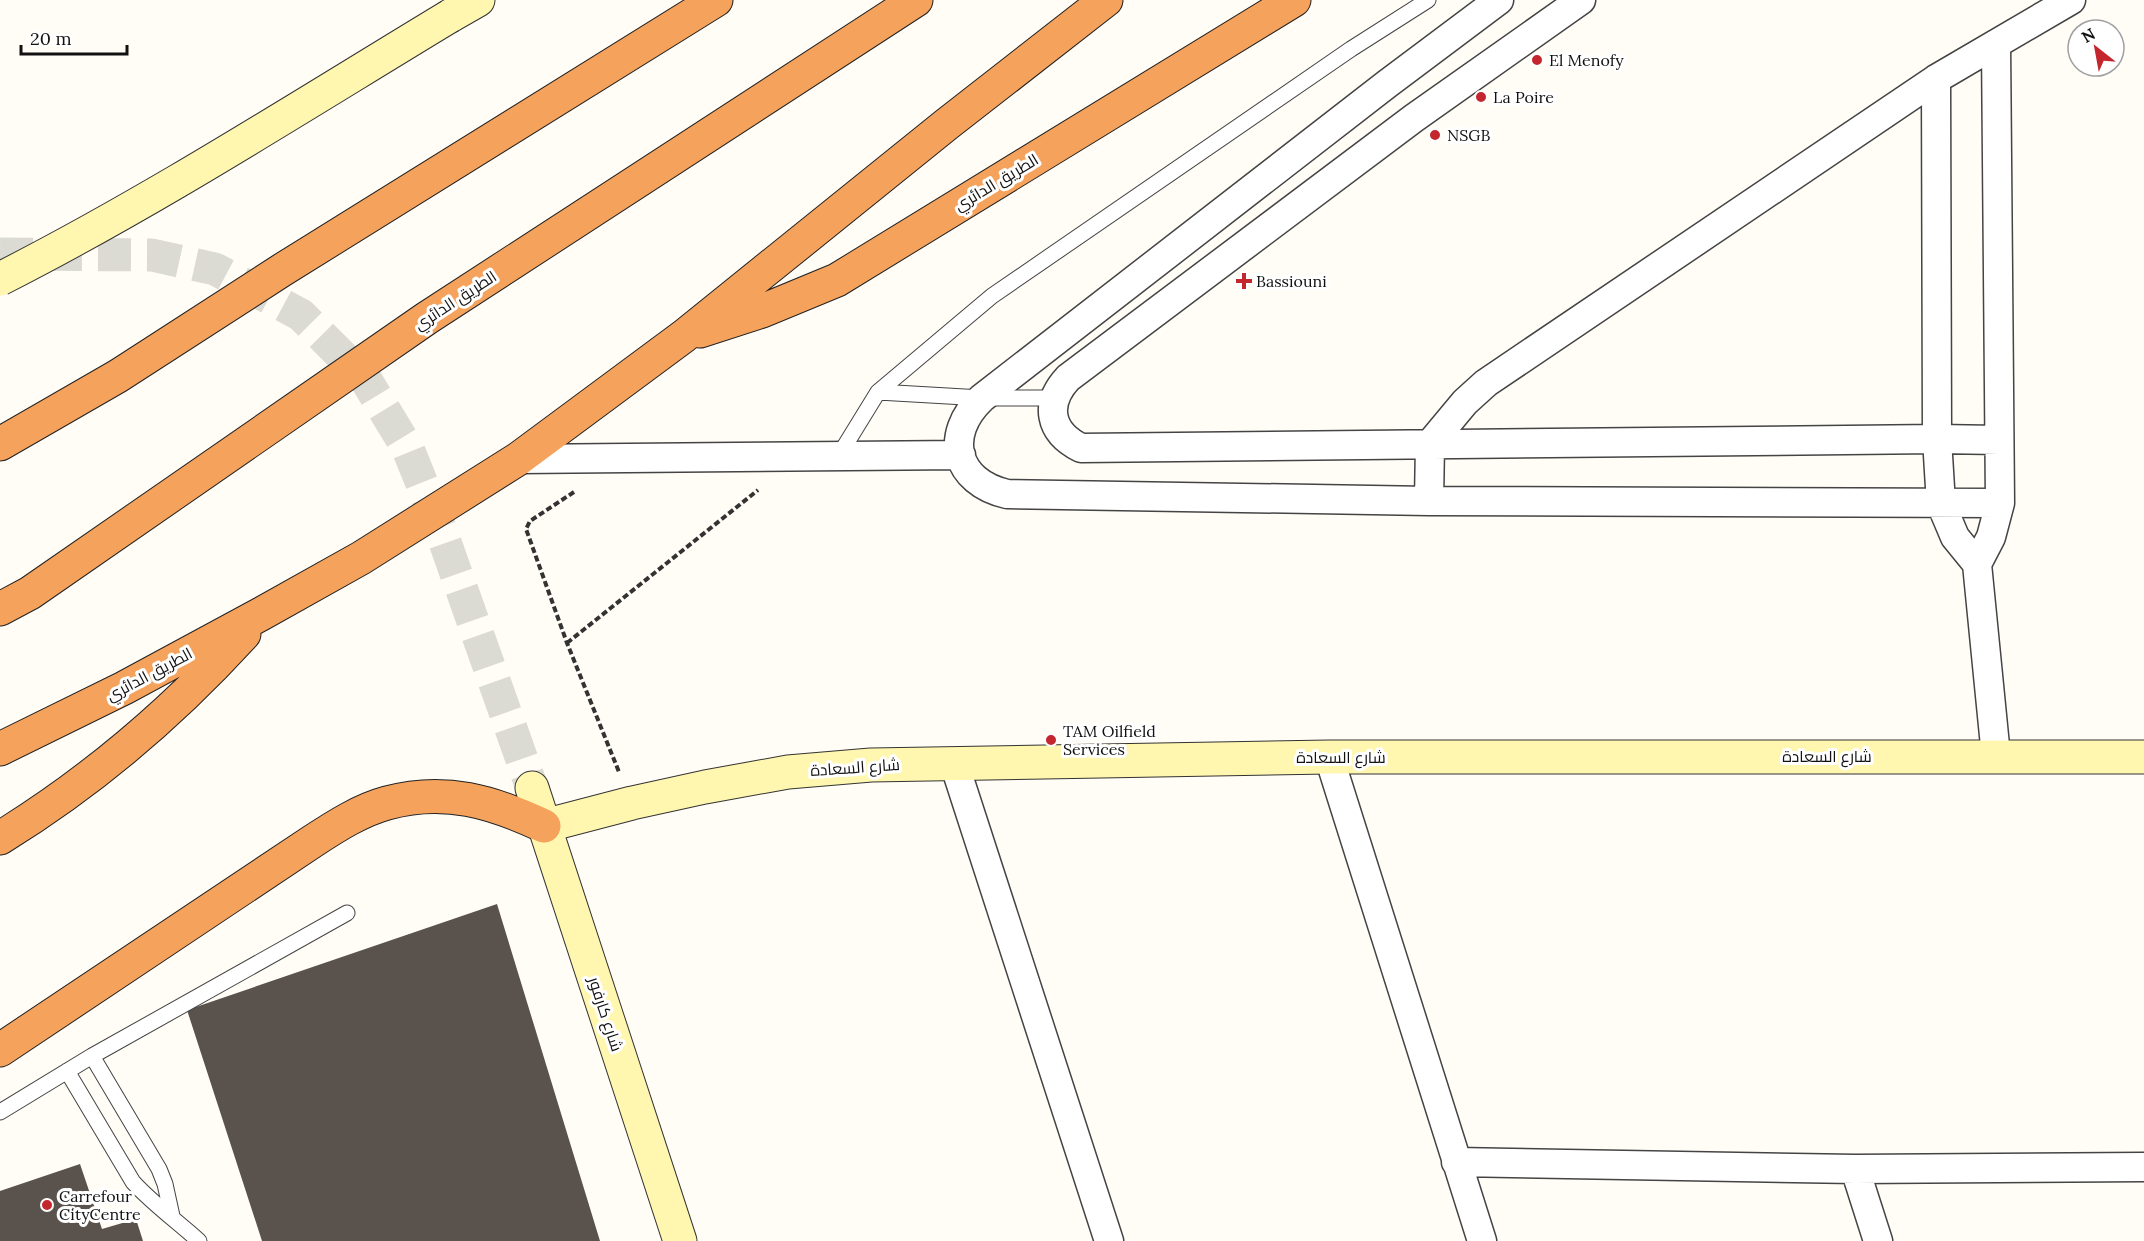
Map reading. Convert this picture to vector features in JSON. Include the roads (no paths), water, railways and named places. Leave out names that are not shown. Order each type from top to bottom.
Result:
[{"type":"highway","points":[[0,444],[118,376],[282,270],[716,0]]},
{"type":"highway","name":"الطريق الدائري","points":[[0,609],[30,593],[427,318],[916,0]]},
{"type":"highway","name":"الطريق الدائري","points":[[0,749],[124,688],[261,614],[371,552],[518,459],[684,336],[947,124],[1106,0]]},
{"type":"highway","name":"الطريق الدائري","points":[[684,336],[762,311],[837,279],[1294,0]]},
{"type":"highway","points":[[0,838],[70,792],[122,752],[218,663],[261,614]]},
{"type":"highway","points":[[0,1050],[348,819],[387,803],[428,796],[469,798],[509,810],[544,826]]},
{"type":"street","points":[[0,279],[125,212],[478,0]]},
{"type":"street","points":[[1499,0],[982,398],[970,410],[962,423],[959,439],[961,455],[967,470],[978,482],[992,491],[1007,494],[1429,501],[2000,503]]},
{"type":"street","points":[[1581,0],[1414,118],[1068,378],[1059,387],[1052,410],[1054,423],[1065,438],[1080,448],[1999,440]]},
{"type":"street","points":[[1429,501],[1430,444],[1465,402],[1486,383],[1936,80],[2071,0]]},
{"type":"street","points":[[1996,44],[2000,503],[1991,537],[1977,564],[1996,756]]},
{"type":"street","points":[[1936,80],[1937,439],[1941,504],[1955,537],[1977,564]]},
{"type":"street","points":[[1387,84],[1414,118]]},
{"type":"street","points":[[518,459],[961,455]]},
{"type":"street","name":"شارع السعادة","points":[[544,826],[705,787],[788,772],[871,765],[1329,757],[1996,756],[2144,758]]},
{"type":"street","points":[[1329,757],[1482,1241]]},
{"type":"street","points":[[954,763],[1109,1241]]},
{"type":"street","name":"شارع كارفور","points":[[532,788],[680,1241]]},
{"type":"street","points":[[1456,1162],[1855,1169],[2144,1167]]},
{"type":"street","points":[[1855,1169],[1878,1241]]},
{"type":"lane","points":[[838,457],[878,392],[992,296],[1351,49],[1428,0]]},
{"type":"lane","points":[[878,392],[982,398],[1054,398]]},
{"type":"lane","points":[[0,1112],[92,1056],[348,913]]},
{"type":"lane","points":[[92,1056],[159,1169],[170,1200],[172,1216]]},
{"type":"lane","points":[[67,1071],[133,1182],[199,1241]]},
{"type":"tunnel","points":[[0,254],[152,255],[215,269],[301,315],[366,380],[408,449],[440,528],[532,788]]},
{"type":"place","name":"El Menofy","points":[[1537,60]]},
{"type":"place","name":"La Poire","points":[[1481,97]]},
{"type":"place","name":"NSGB","points":[[1435,135]]},
{"type":"place","name":"Bassiouni","points":[[1244,281]]},
{"type":"place","name":"TAM Oilfield Services","points":[[1051,740]]},
{"type":"place","name":"Carrefour CityCentre","points":[[47,1205]]}]
